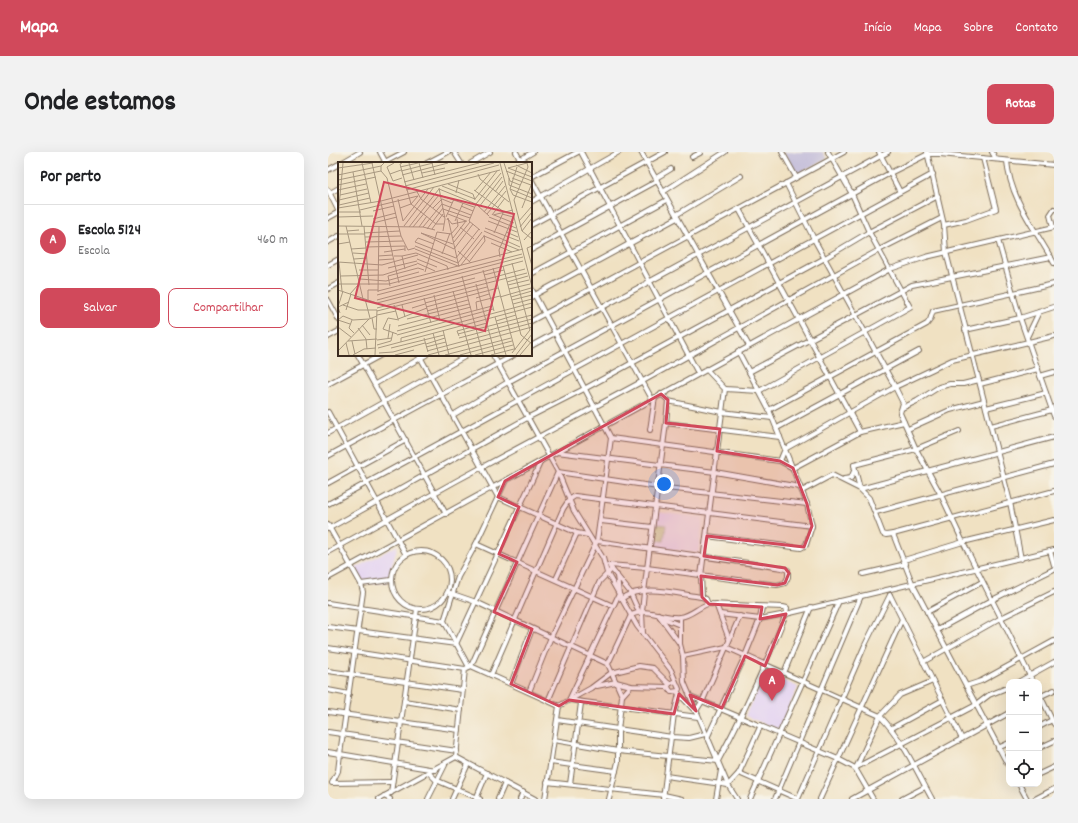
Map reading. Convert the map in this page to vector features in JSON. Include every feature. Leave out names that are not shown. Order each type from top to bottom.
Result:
[{"type":"street","points":[[343,162],[360,152]]},
{"type":"street","points":[[380,152],[385,162]]},
{"type":"street","points":[[387,162],[404,152]]},
{"type":"street","points":[[429,162],[448,152]]},
{"type":"street","points":[[454,152],[460,162]]},
{"type":"street","points":[[473,162],[490,152]]},
{"type":"street","points":[[516,152],[521,161],[533,152]]},
{"type":"street","points":[[532,177],[578,152]]},
{"type":"street","points":[[581,152],[698,373]]},
{"type":"street","points":[[532,202],[619,152]]},
{"type":"street","points":[[641,152],[717,291],[749,346]]},
{"type":"street","points":[[532,224],[665,152]]},
{"type":"street","points":[[692,157],[699,152]]},
{"type":"street","points":[[663,192],[725,152]]},
{"type":"street","points":[[782,152],[796,177]]},
{"type":"street","points":[[706,369],[725,389],[760,391],[819,357],[909,309],[910,305],[869,232],[852,194],[828,152]]},
{"type":"street","points":[[532,320],[591,290],[844,152]]},
{"type":"street","points":[[532,345],[698,256],[795,201],[843,177],[880,154],[888,152]]},
{"type":"street","points":[[992,152],[996,159]]},
{"type":"street","points":[[928,153],[944,225],[946,252],[958,304],[1010,502],[1014,530],[1021,559]]},
{"type":"street","points":[[453,415],[508,382],[566,352],[659,299],[708,274],[758,245],[928,153],[1054,166]]},
{"type":"street","points":[[880,154],[900,192]]},
{"type":"street","points":[[944,225],[966,220],[996,209],[983,158]]},
{"type":"street","points":[[1007,161],[1008,176],[1014,192],[1054,263]]},
{"type":"street","points":[[328,170],[338,165]]},
{"type":"street","points":[[532,249],[610,207],[656,180],[671,169]]},
{"type":"street","points":[[328,504],[933,174]]},
{"type":"street","points":[[529,692],[551,637],[595,543],[600,520],[611,438],[586,388],[545,313],[533,296],[630,244],[741,176]]},
{"type":"street","points":[[532,180],[601,308],[654,398],[650,430]]},
{"type":"street","points":[[786,183],[814,239],[903,403],[900,413],[916,449],[941,495],[976,570],[1031,679]]},
{"type":"street","points":[[329,192],[338,210]]},
{"type":"street","points":[[392,782],[332,783],[338,771],[356,652],[363,592],[361,584],[329,527],[529,417],[586,388],[778,282],[825,258],[869,232],[938,196]]},
{"type":"street","points":[[532,273],[667,200]]},
{"type":"street","points":[[738,209],[860,432]]},
{"type":"street","points":[[328,578],[798,318],[890,269],[920,258],[1053,227],[1050,215],[1054,209]]},
{"type":"street","points":[[328,218],[338,213]]},
{"type":"street","points":[[328,552],[539,436],[596,407],[879,250],[942,218]]},
{"type":"street","points":[[328,242],[338,237]]},
{"type":"street","points":[[998,240],[1020,318],[1054,416]]},
{"type":"street","points":[[749,372],[901,289],[932,279],[953,277],[1051,257]]},
{"type":"street","points":[[328,265],[338,260]]},
{"type":"street","points":[[328,289],[338,284]]},
{"type":"street","points":[[769,410],[926,324],[930,320],[933,311],[958,304],[1054,284]]},
{"type":"street","points":[[328,300],[338,318]]},
{"type":"street","points":[[965,330],[1020,318],[1054,307]]},
{"type":"street","points":[[334,310],[338,308]]},
{"type":"street","points":[[1027,337],[1039,312]]},
{"type":"street","points":[[328,337],[338,332]]},
{"type":"street","points":[[780,461],[785,449],[895,387],[952,360],[1054,336]]},
{"type":"street","points":[[707,536],[801,548],[806,545],[812,526],[807,504],[777,428],[760,391],[738,351]]},
{"type":"street","points":[[777,428],[920,351]]},
{"type":"street","points":[[359,356],[385,401],[446,514]]},
{"type":"street","points":[[328,384],[379,356]]},
{"type":"street","points":[[375,384],[420,356],[498,497],[577,533],[588,535]]},
{"type":"street","points":[[328,433],[466,356]]},
{"type":"street","points":[[494,356],[550,456],[574,511],[603,558],[630,592],[640,612]]},
{"type":"street","points":[[328,456],[512,356]]},
{"type":"street","points":[[902,408],[917,401],[939,387],[950,384],[979,382],[1038,369]]},
{"type":"street","points":[[1040,376],[1054,372]]},
{"type":"street","points":[[702,597],[704,556],[725,389]]},
{"type":"street","points":[[986,408],[1046,393]]},
{"type":"street","points":[[661,394],[668,401],[722,412],[772,418]]},
{"type":"street","points":[[1048,399],[1054,398]]},
{"type":"street","points":[[643,634],[640,612],[650,549],[668,401]]},
{"type":"street","points":[[908,429],[950,410],[984,401]]},
{"type":"street","points":[[991,426],[1052,410]]},
{"type":"street","points":[[328,412],[399,539],[406,555]]},
{"type":"street","points":[[793,468],[860,432],[904,422]]},
{"type":"street","points":[[666,424],[780,437]]},
{"type":"street","points":[[854,465],[916,449],[959,431]]},
{"type":"street","points":[[860,488],[1054,437]]},
{"type":"street","points":[[611,438],[717,451],[780,461],[793,468]]},
{"type":"street","points":[[328,483],[406,440]]},
{"type":"street","points":[[556,452],[715,472],[800,487]]},
{"type":"street","points":[[456,644],[499,554],[540,461]]},
{"type":"street","points":[[876,512],[1054,464]]},
{"type":"street","points":[[802,492],[828,476],[835,475],[843,479],[851,478],[854,472],[854,465]]},
{"type":"street","points":[[854,465],[860,488]]},
{"type":"street","points":[[558,472],[712,494],[807,504]]},
{"type":"street","points":[[378,799],[456,758],[462,690],[468,667],[558,472]]},
{"type":"street","points":[[835,475],[860,488],[869,498],[876,512],[883,534],[886,535],[1054,491]]},
{"type":"street","points":[[468,667],[444,621],[450,593],[450,584],[446,566],[440,559],[433,554],[424,551],[406,555],[394,568],[391,580],[395,594],[400,602],[408,607],[417,609],[431,608],[438,604],[450,593],[476,544],[505,481]]},
{"type":"street","points":[[868,487],[869,498]]},
{"type":"street","points":[[491,675],[557,524],[570,500],[580,496],[709,514],[812,526]]},
{"type":"street","points":[[600,520],[652,527]]},
{"type":"street","points":[[863,574],[905,562],[963,542],[1054,520]]},
{"type":"street","points":[[556,579],[577,533]]},
{"type":"street","points":[[893,534],[905,562],[912,585],[986,726],[1006,760]]},
{"type":"street","points":[[595,543],[704,556],[785,568],[788,570],[788,577],[785,583],[777,585],[647,568],[610,567]]},
{"type":"street","points":[[476,544],[613,606]]},
{"type":"street","points":[[720,614],[760,619],[861,596],[889,593],[912,585],[1052,551],[1054,565]]},
{"type":"street","points":[[603,558],[607,573],[631,615],[643,634],[671,670],[675,681],[679,685],[663,797]]},
{"type":"street","points":[[548,701],[593,596],[600,581],[610,567]]},
{"type":"street","points":[[936,630],[1054,569]]},
{"type":"street","points":[[569,700],[619,594],[617,575]]},
{"type":"street","points":[[361,584],[391,580]]},
{"type":"street","points":[[927,612],[982,582]]},
{"type":"street","points":[[622,599],[630,592],[644,590],[702,597],[706,599],[708,604]]},
{"type":"street","points":[[924,662],[1001,618],[1054,592]]},
{"type":"street","points":[[450,593],[476,602],[494,612],[608,664],[622,696],[618,730],[616,771],[610,789],[609,799]]},
{"type":"street","points":[[889,593],[962,739]]},
{"type":"street","points":[[738,773],[798,799],[889,593]]},
{"type":"street","points":[[775,799],[823,690],[861,596]]},
{"type":"street","points":[[750,799],[759,782],[839,601]]},
{"type":"street","points":[[328,603],[444,621]]},
{"type":"street","points":[[608,664],[631,615],[640,612],[680,618],[697,611],[700,607],[708,604],[785,607],[786,614],[765,666],[742,717],[718,761]]},
{"type":"street","points":[[716,604],[729,640]]},
{"type":"street","points":[[706,736],[722,708],[745,656],[760,619],[762,607]]},
{"type":"street","points":[[784,673],[811,607]]},
{"type":"street","points":[[391,792],[417,609]]},
{"type":"street","points":[[659,616],[680,625]]},
{"type":"street","points":[[659,616],[680,644]]},
{"type":"street","points":[[696,711],[703,700],[740,616]]},
{"type":"street","points":[[680,618],[680,644],[683,656],[684,682],[698,718],[728,785],[737,799]]},
{"type":"street","points":[[820,799],[861,706],[902,619]]},
{"type":"street","points":[[328,627],[456,644]]},
{"type":"street","points":[[510,684],[532,629]]},
{"type":"street","points":[[966,686],[981,681],[1020,658],[1054,641]]},
{"type":"street","points":[[683,656],[726,647],[765,666],[861,706],[880,716],[892,728],[932,799]]},
{"type":"street","points":[[328,648],[468,667],[491,675],[559,706]]},
{"type":"street","points":[[1023,679],[1054,662]]},
{"type":"street","points":[[559,706],[591,688],[612,673],[632,667],[645,666],[653,668],[669,686],[671,692],[679,693],[696,711]]},
{"type":"street","points":[[328,671],[462,690]]},
{"type":"street","points":[[591,688],[602,684],[616,682],[631,686],[669,686],[675,681]]},
{"type":"street","points":[[856,768],[880,716],[900,695],[933,681]]},
{"type":"street","points":[[622,696],[631,686]]},
{"type":"street","points":[[856,768],[976,705],[989,695],[1006,688]]},
{"type":"street","points":[[328,690],[349,694]]},
{"type":"street","points":[[1042,694],[1054,690]]},
{"type":"street","points":[[690,696],[703,700],[800,741],[856,768],[873,799]]},
{"type":"street","points":[[1042,699],[1053,722],[1042,726]]},
{"type":"street","points":[[569,700],[581,703],[698,718]]},
{"type":"street","points":[[892,728],[943,700]]},
{"type":"street","points":[[404,701],[461,710]]},
{"type":"street","points":[[570,784],[581,703]]},
{"type":"street","points":[[545,799],[559,706]]},
{"type":"street","points":[[328,712],[459,730]]},
{"type":"street","points":[[852,799],[1006,715]]},
{"type":"street","points":[[557,720],[579,722],[618,730],[672,737],[689,738],[706,736]]},
{"type":"street","points":[[728,785],[738,773],[761,725]]},
{"type":"street","points":[[328,732],[457,751]]},
{"type":"street","points":[[554,740],[669,757],[718,761]]},
{"type":"street","points":[[1042,747],[1054,741]]},
{"type":"street","points":[[998,748],[1006,744]]},
{"type":"street","points":[[328,752],[435,770]]},
{"type":"street","points":[[456,758],[535,799]]},
{"type":"street","points":[[550,762],[616,771]]},
{"type":"street","points":[[452,799],[468,764]]},
{"type":"street","points":[[428,799],[436,780],[445,765]]},
{"type":"street","points":[[1042,773],[1054,767]]},
{"type":"street","points":[[716,799],[721,769]]},
{"type":"street","points":[[429,773],[436,780],[478,798],[487,773]]},
{"type":"street","points":[[666,776],[728,785]]},
{"type":"street","points":[[547,782],[682,799]]},
{"type":"street","points":[[498,799],[505,783]]},
{"type":"street","points":[[902,799],[925,786]]},
{"type":"street","points":[[1021,787],[1027,799]]},
{"type":"street","points":[[1035,799],[1054,789]]},
{"type":"street","points":[[520,799],[523,792]]},
{"type":"street","points":[[384,796],[390,799]]},
{"type":"highlighted area","points":[[661,394],[668,400],[666,423],[720,429],[717,451],[780,461],[793,468],[807,504],[812,526],[804,547],[707,536],[704,556],[785,568],[789,573],[785,583],[777,585],[701,576],[702,597],[709,604],[762,607],[760,619],[786,614],[765,666],[745,656],[722,708],[690,695],[696,711],[679,694],[674,714],[569,700],[559,706],[511,684],[532,629],[494,612],[517,562],[499,554],[519,507],[498,497],[505,481]]},
{"type":"shaded area","points":[[783,152],[823,152],[827,159],[796,175]]},
{"type":"shaded area","points":[[656,512],[703,518],[698,553],[652,547]]},
{"type":"shaded area","points":[[398,545],[387,583],[363,584],[355,568]]},
{"type":"shaded area","points":[[765,672],[798,687],[779,730],[745,716]]},
{"type":"green space","points":[[656,524],[666,525],[664,541],[654,540]]},
{"type":"place","name":"Escola 5124","points":[[772,701]]}]
